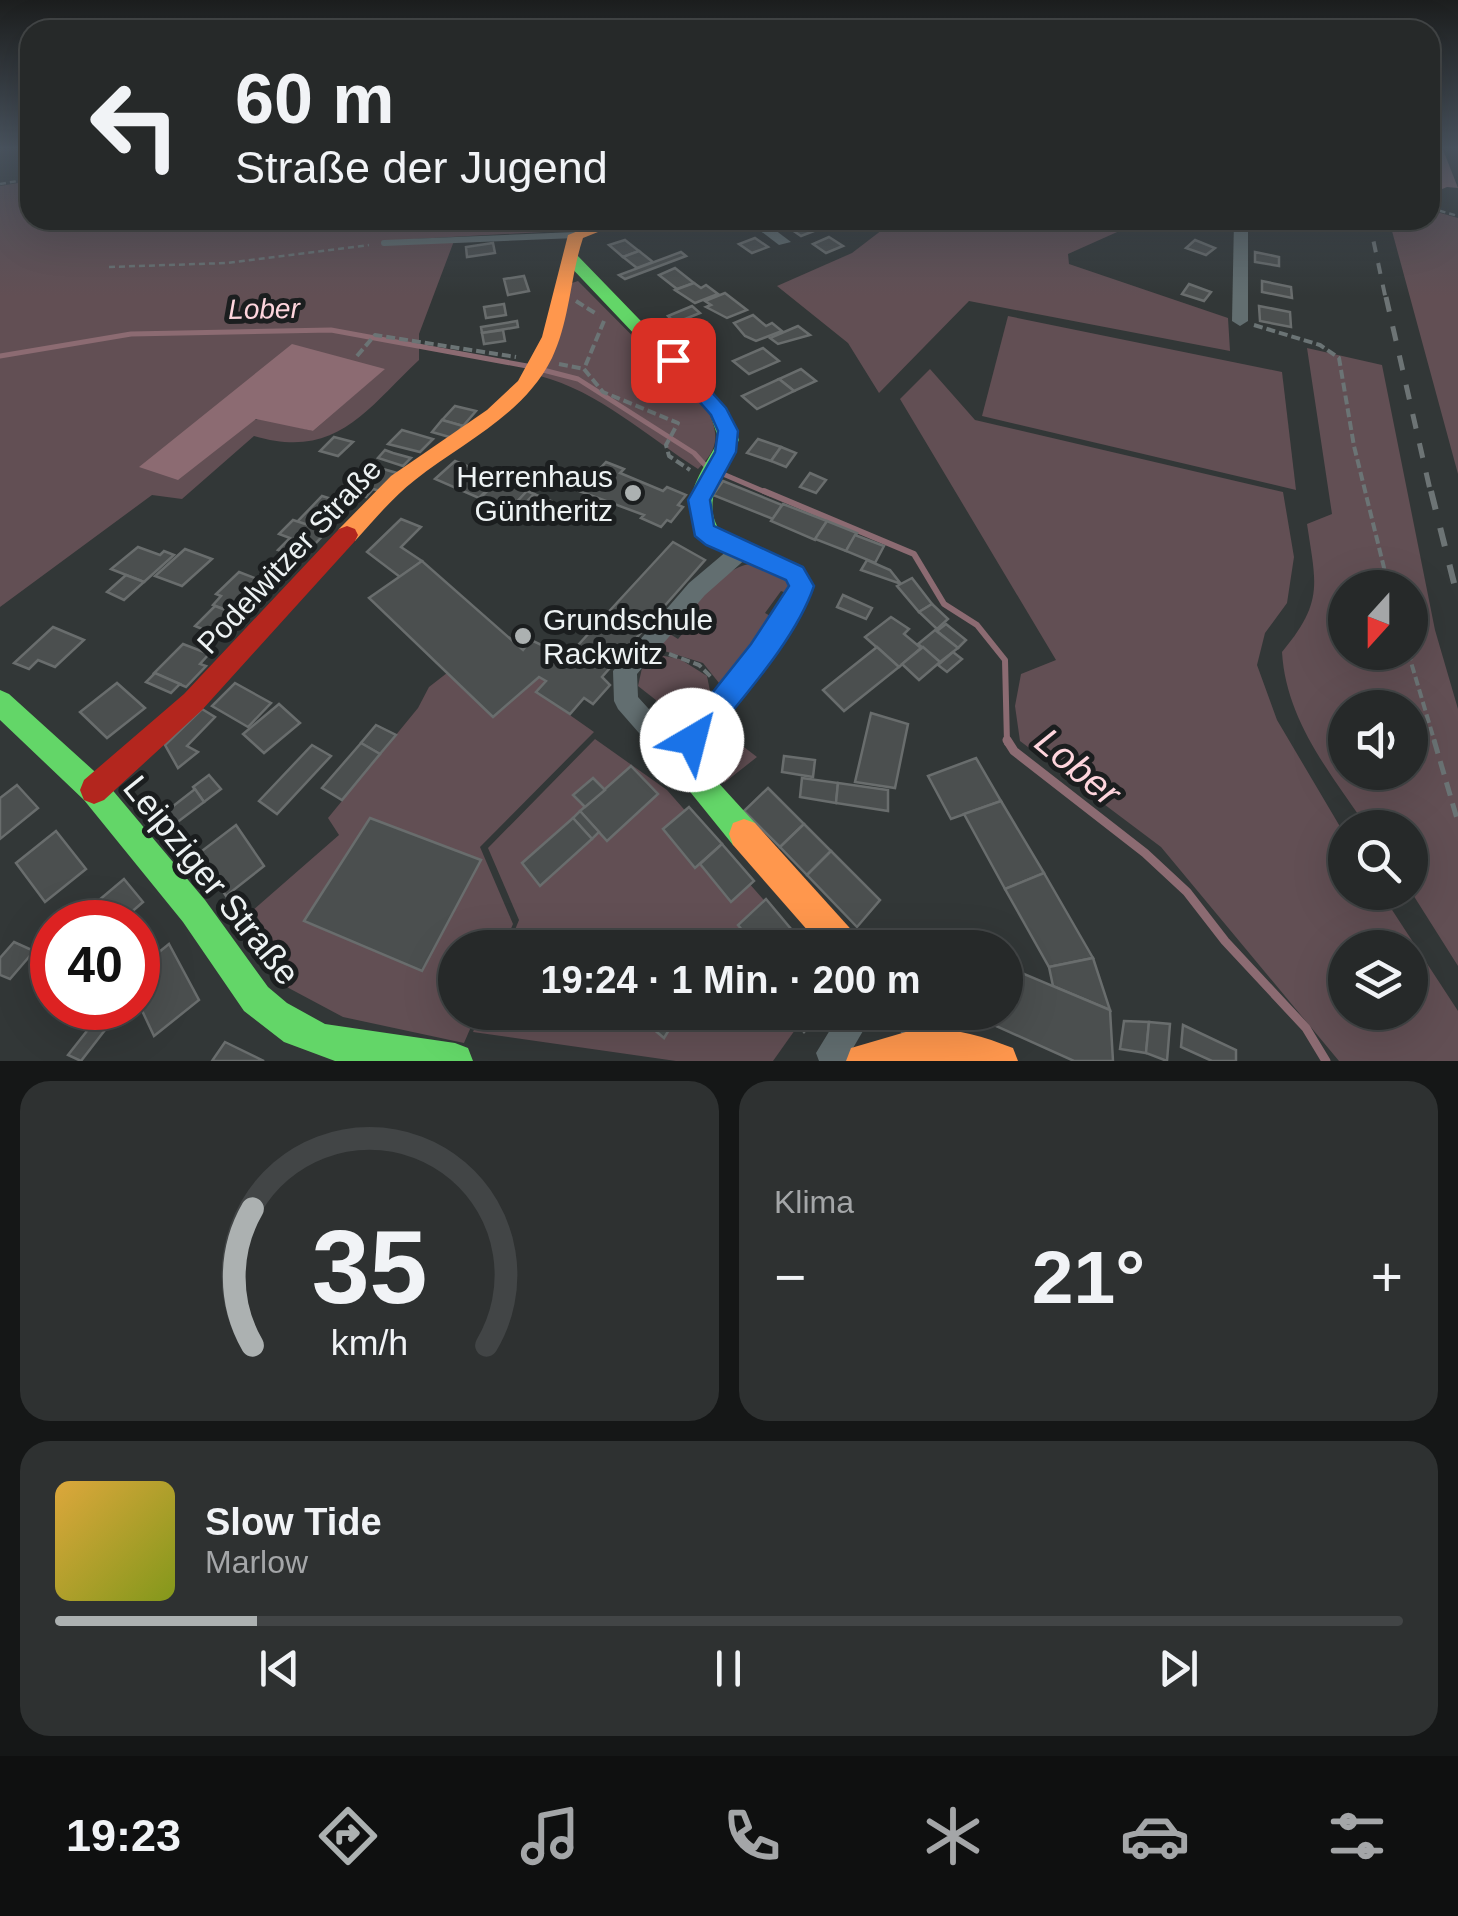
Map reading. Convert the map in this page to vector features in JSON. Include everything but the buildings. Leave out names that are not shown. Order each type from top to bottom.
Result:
[{"type":"street","points":[[604,230],[574,247],[592,279],[719,412],[730,440],[699,500],[704,530],[794,573],[802,586],[760,652],[676,757]]},
{"type":"street","points":[[767,230],[784,242]]},
{"type":"street","points":[[1240,321],[1241,230]]},
{"type":"street","name":"Podelwitzer Straße","points":[[94,790],[193,702],[389,490],[422,462],[477,430],[528,379],[540,360],[574,247]]},
{"type":"street","points":[[741,551],[697,589],[625,671],[626,701],[829,930]]},
{"type":"street","name":"Leipziger Straße","points":[[0,702],[94,790],[194,911],[256,998],[319,1051],[456,1061]]},
{"type":"street","points":[[835,1061],[832,1053],[848,1030]]},
{"type":"street","points":[[920,1030],[929,1040]]},
{"type":"street","points":[[864,1061],[929,1040],[956,1042],[1000,1061]]},
{"type":"lane","points":[[384,243],[574,247]]},
{"type":"path","points":[[109,267],[228,263],[384,243]]},
{"type":"path","points":[[592,279],[574,296],[605,323],[584,369],[603,392],[678,423],[666,445],[669,456],[708,478]]},
{"type":"path","points":[[1240,321],[1320,345],[1339,358],[1354,446],[1385,570]]},
{"type":"path","points":[[356,356],[375,334],[540,360]]},
{"type":"path","points":[[644,648],[699,665],[716,687],[718,706]]},
{"type":"path","points":[[1413,670],[1458,822]]},
{"type":"shaded area","points":[[0,197],[20,197],[20,230],[581,230],[415,239],[454,241],[419,334],[419,360],[365,413],[328,436],[307,441],[282,442],[254,436],[182,499],[152,495],[0,607]],"holes":[[[384,369],[313,431],[262,418],[250,421]]]},
{"type":"shaded area","points":[[1440,213],[1458,218],[1458,474],[1392,230],[1440,230]]},
{"type":"shaded area","points":[[882,230],[1122,230],[1068,254],[1069,264],[1228,318],[1230,351],[969,301],[879,393],[848,343],[777,286],[852,253]]},
{"type":"shaded area","points":[[578,281],[709,413],[715,443],[698,469],[582,392],[540,376],[566,293]]},
{"type":"shaded area","points":[[1008,316],[1282,372],[1296,490],[982,416]]},
{"type":"shaded area","points":[[292,344],[385,369],[313,431],[256,419],[178,480],[139,467]]},
{"type":"shaded area","points":[[1307,348],[1382,365],[1423,570],[1328,570],[1328,670],[1428,670],[1428,595],[1458,709],[1458,966],[1423,910],[1428,910],[1428,810],[1355,810],[1342,790],[1428,790],[1428,690],[1328,690],[1328,770],[1292,700],[1282,652],[1305,619],[1314,592],[1307,524],[1332,514]]},
{"type":"shaded area","points":[[930,369],[975,420],[1283,492],[1294,557],[1287,603],[1265,633],[1257,665],[1277,720],[1330,810],[1328,910],[1392,910],[1405,930],[1328,930],[1328,1030],[1428,1030],[1428,965],[1458,1011],[1458,1061],[1339,1061],[1161,847],[1020,741],[1015,706],[1021,674],[1056,660],[900,399]]},
{"type":"shaded area","points":[[749,564],[788,579],[789,594],[781,591],[765,613],[774,618],[719,683],[703,663],[658,649],[670,634],[678,639],[693,621],[686,615],[714,584]]},
{"type":"shaded area","points":[[654,654],[680,659],[707,676],[712,701],[696,716],[675,715],[638,686],[642,668]]},
{"type":"shaded area","points":[[447,673],[493,717],[539,677],[546,681],[537,692],[594,732],[480,847],[513,924],[510,930],[438,930],[438,1030],[470,1030],[464,1043],[343,1017],[283,985],[255,952],[266,932],[253,910],[339,835],[328,818],[418,708],[429,687]]},
{"type":"shaded area","points":[[728,716],[740,744],[757,757],[724,783],[709,759],[714,737]]},
{"type":"shaded area","points":[[595,739],[667,790],[790,930],[515,930],[519,920],[488,848]]},
{"type":"shaded area","points":[[795,1030],[773,1061],[676,1061],[473,1032]]},
{"type":"waterway","name":"Lober","points":[[0,356],[131,334],[331,330],[527,366]]},
{"type":"waterway","name":"Lober","points":[[543,370],[578,379],[694,453],[705,465]]},
{"type":"waterway","name":"Lober","points":[[723,474],[770,494]]},
{"type":"waterway","name":"Lober","points":[[764,491],[914,554],[944,604],[977,625],[1005,660],[1007,743]]},
{"type":"waterway","name":"Lober","points":[[1007,740],[1014,751],[1145,853],[1187,892],[1225,941],[1306,1028],[1326,1061]]},
{"type":"railway","points":[[1371,230],[1386,300]]},
{"type":"railway","points":[[1386,297],[1431,494]]},
{"type":"railway","points":[[1431,491],[1458,599]]},
{"type":"traffic: fast","points":[[571,258],[719,412],[729,440],[704,490],[701,516],[705,528],[714,539],[794,573],[802,586],[764,650],[676,757],[744,834]]},
{"type":"traffic: fast","points":[[0,702],[94,790],[194,911],[256,999],[275,1015],[296,1030],[325,1042],[455,1061]]},
{"type":"traffic: slow","points":[[347,535],[399,482],[494,415],[525,386],[551,337],[576,235],[591,230]]},
{"type":"traffic: slow","points":[[744,834],[829,930]]},
{"type":"traffic: slow","points":[[864,1061],[899,1050],[932,1046],[965,1049],[1000,1061]]},
{"type":"traffic: jam","points":[[94,790],[193,702],[347,535]]},
{"type":"place","name":"Herrenhaus Güntheritz","points":[[633,493]]},
{"type":"place","name":"Grundschule Rackwitz","points":[[523,636]]},
{"type":"route","points":[[673,360],[719,412],[730,440],[699,500],[704,530],[714,539],[794,573],[802,586],[760,652],[692,740]]}]
